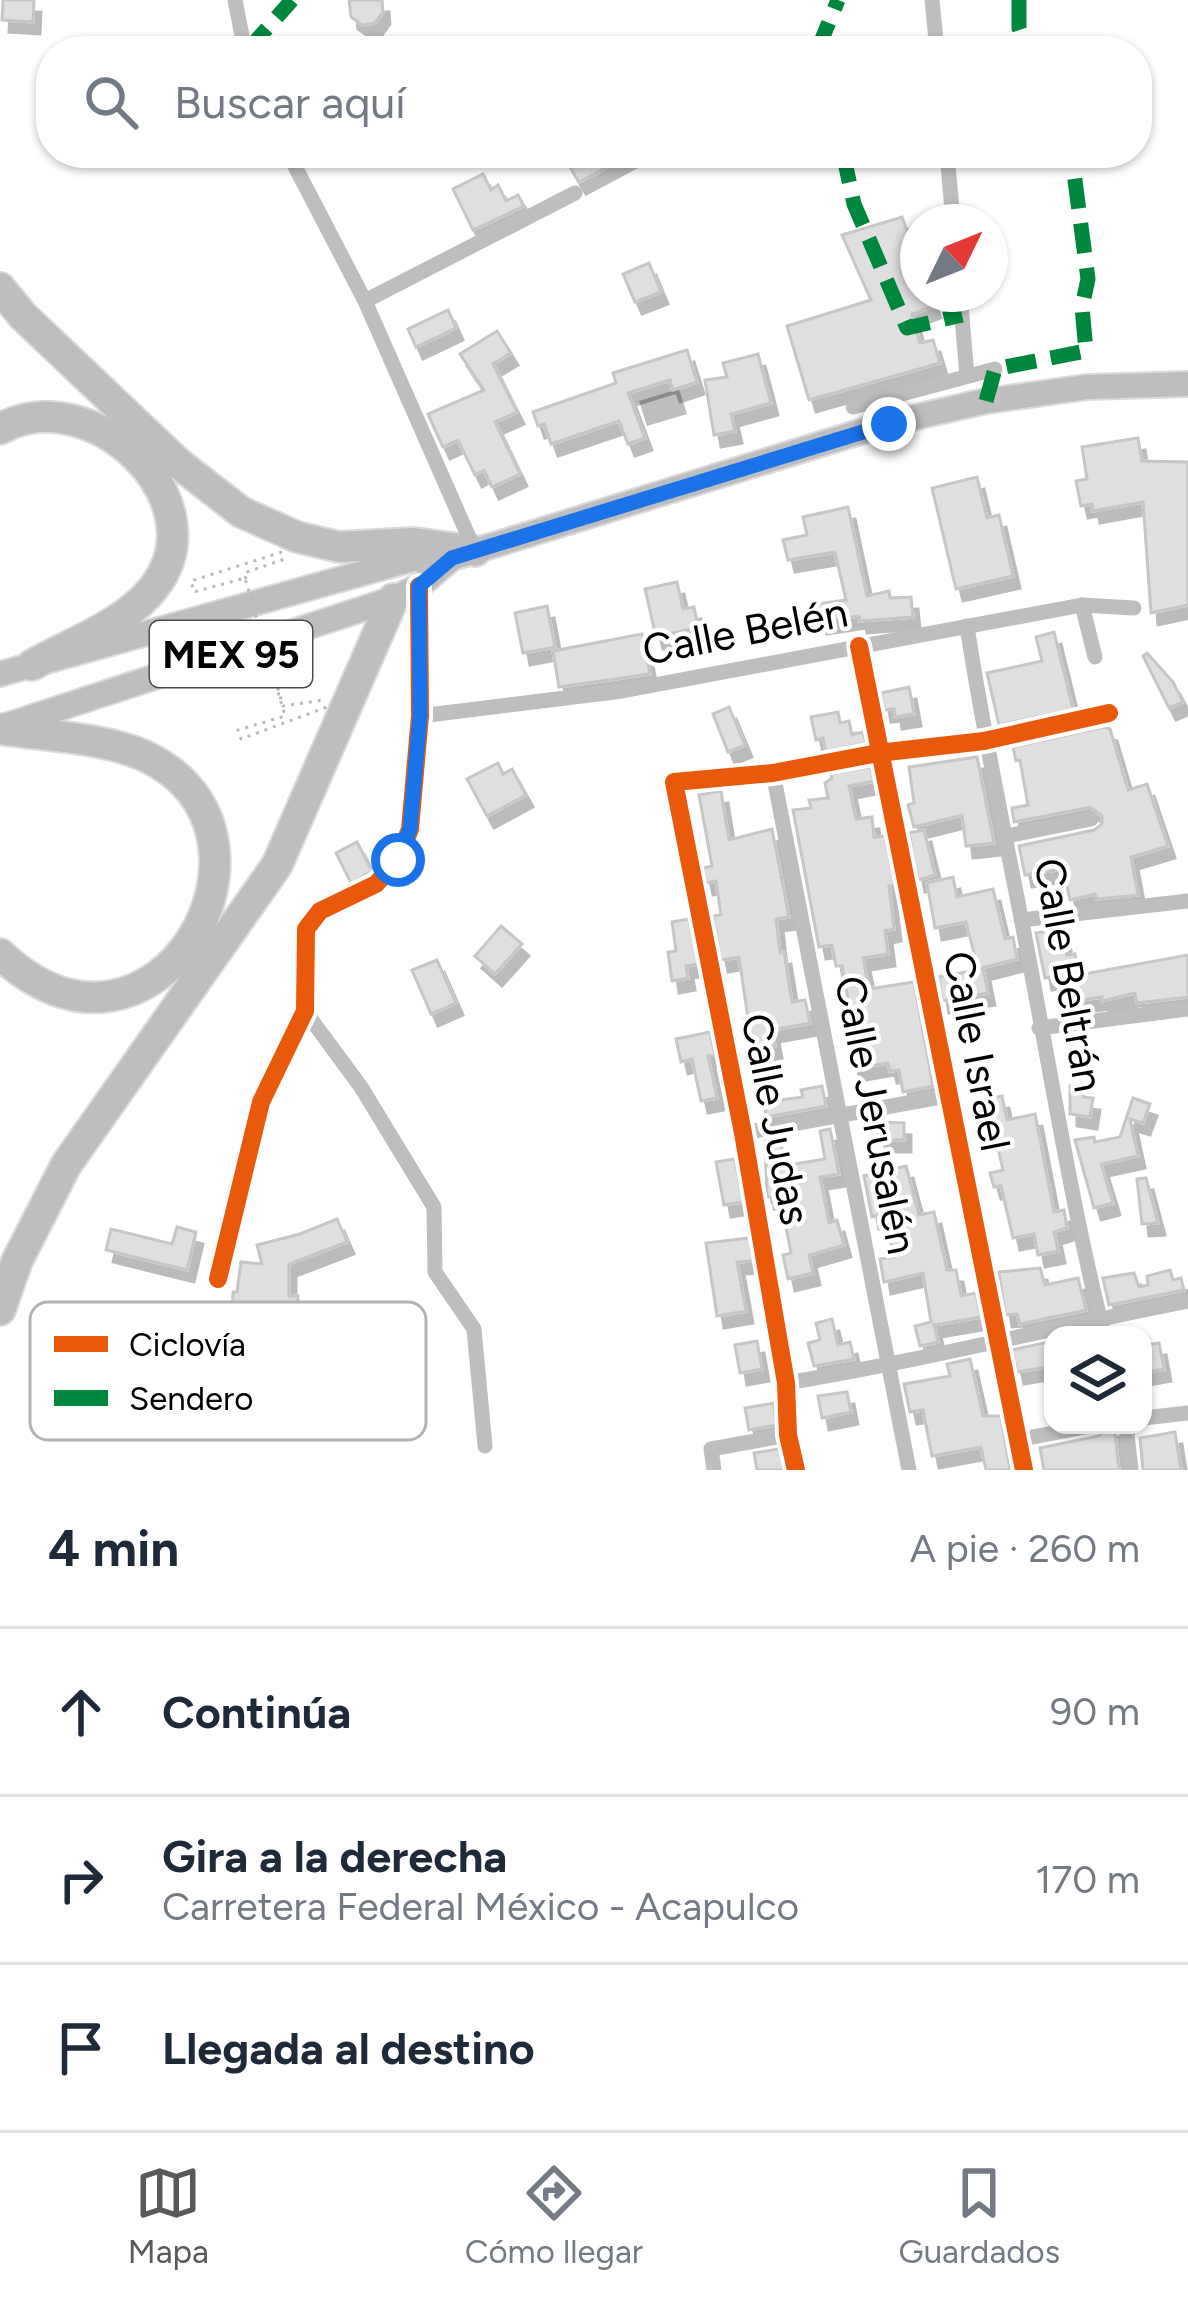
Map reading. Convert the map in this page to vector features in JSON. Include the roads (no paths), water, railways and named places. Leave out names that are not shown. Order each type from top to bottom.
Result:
[{"type":"highway","points":[[0,289],[178,463],[241,512],[281,531],[340,548],[414,543],[464,555]]},
{"type":"highway","points":[[0,429],[46,414],[87,422],[117,442],[154,478],[167,500],[174,528],[164,573],[143,600],[32,665]]},
{"type":"highway","points":[[0,1310],[17,1261],[66,1165],[277,865],[406,592]]},
{"type":"highway","points":[[0,728],[122,748],[166,769],[198,807],[215,866],[209,908],[190,945],[164,972],[137,989],[99,998],[64,995],[30,980],[0,954]]},
{"type":"main road","name":"MEX 95","points":[[0,674],[413,559],[464,555],[889,424],[967,405],[1087,387],[1188,384]]},
{"type":"main road","name":"MEX 95","points":[[0,728],[406,592],[464,555]]},
{"type":"street","points":[[235,0],[242,36]]},
{"type":"street","points":[[932,0],[936,36]]},
{"type":"street","points":[[296,168],[365,301],[464,555]]},
{"type":"street","points":[[948,168],[951,204]]},
{"type":"street","points":[[365,301],[575,193]]},
{"type":"street","points":[[962,312],[968,376]]},
{"type":"street","points":[[853,407],[995,369]]},
{"type":"street","points":[[218,1280],[261,1102],[305,1011],[306,928],[320,910],[376,884],[398,860],[410,829],[420,716],[406,592]]},
{"type":"street","points":[[1082,605],[1095,657]]},
{"type":"street","name":"Calle Belén","points":[[420,716],[622,691],[1082,605],[1134,608]]},
{"type":"street","name":"Calle Beltrán","points":[[968,626],[984,741],[1007,836],[1039,1028],[1102,1326]]},
{"type":"street","name":"Calle Israel","points":[[859,646],[1024,1470]]},
{"type":"street","points":[[773,773],[878,753],[984,741],[1109,713]]},
{"type":"street","name":"Calle Judas","points":[[773,773],[674,782],[743,1133],[786,1383],[788,1435],[796,1470]]},
{"type":"street","name":"Calle Jerusalén","points":[[773,773],[909,1470]]},
{"type":"street","points":[[1007,836],[1091,819]]},
{"type":"street","points":[[1022,920],[1188,901]]},
{"type":"street","points":[[1039,1028],[1188,1009]]},
{"type":"street","points":[[305,1011],[361,1088],[434,1207],[435,1272],[474,1329],[485,1446]]},
{"type":"street","points":[[743,1133],[946,1096]]},
{"type":"street","points":[[1105,1326],[1188,1301]]},
{"type":"street","points":[[786,1383],[1044,1334]]},
{"type":"street","points":[[1152,1417],[1188,1413]]},
{"type":"street","points":[[1017,1439],[1045,1434]]},
{"type":"street","points":[[1127,1434],[1131,1470]]},
{"type":"street","points":[[714,1470],[711,1449],[788,1435]]}]
